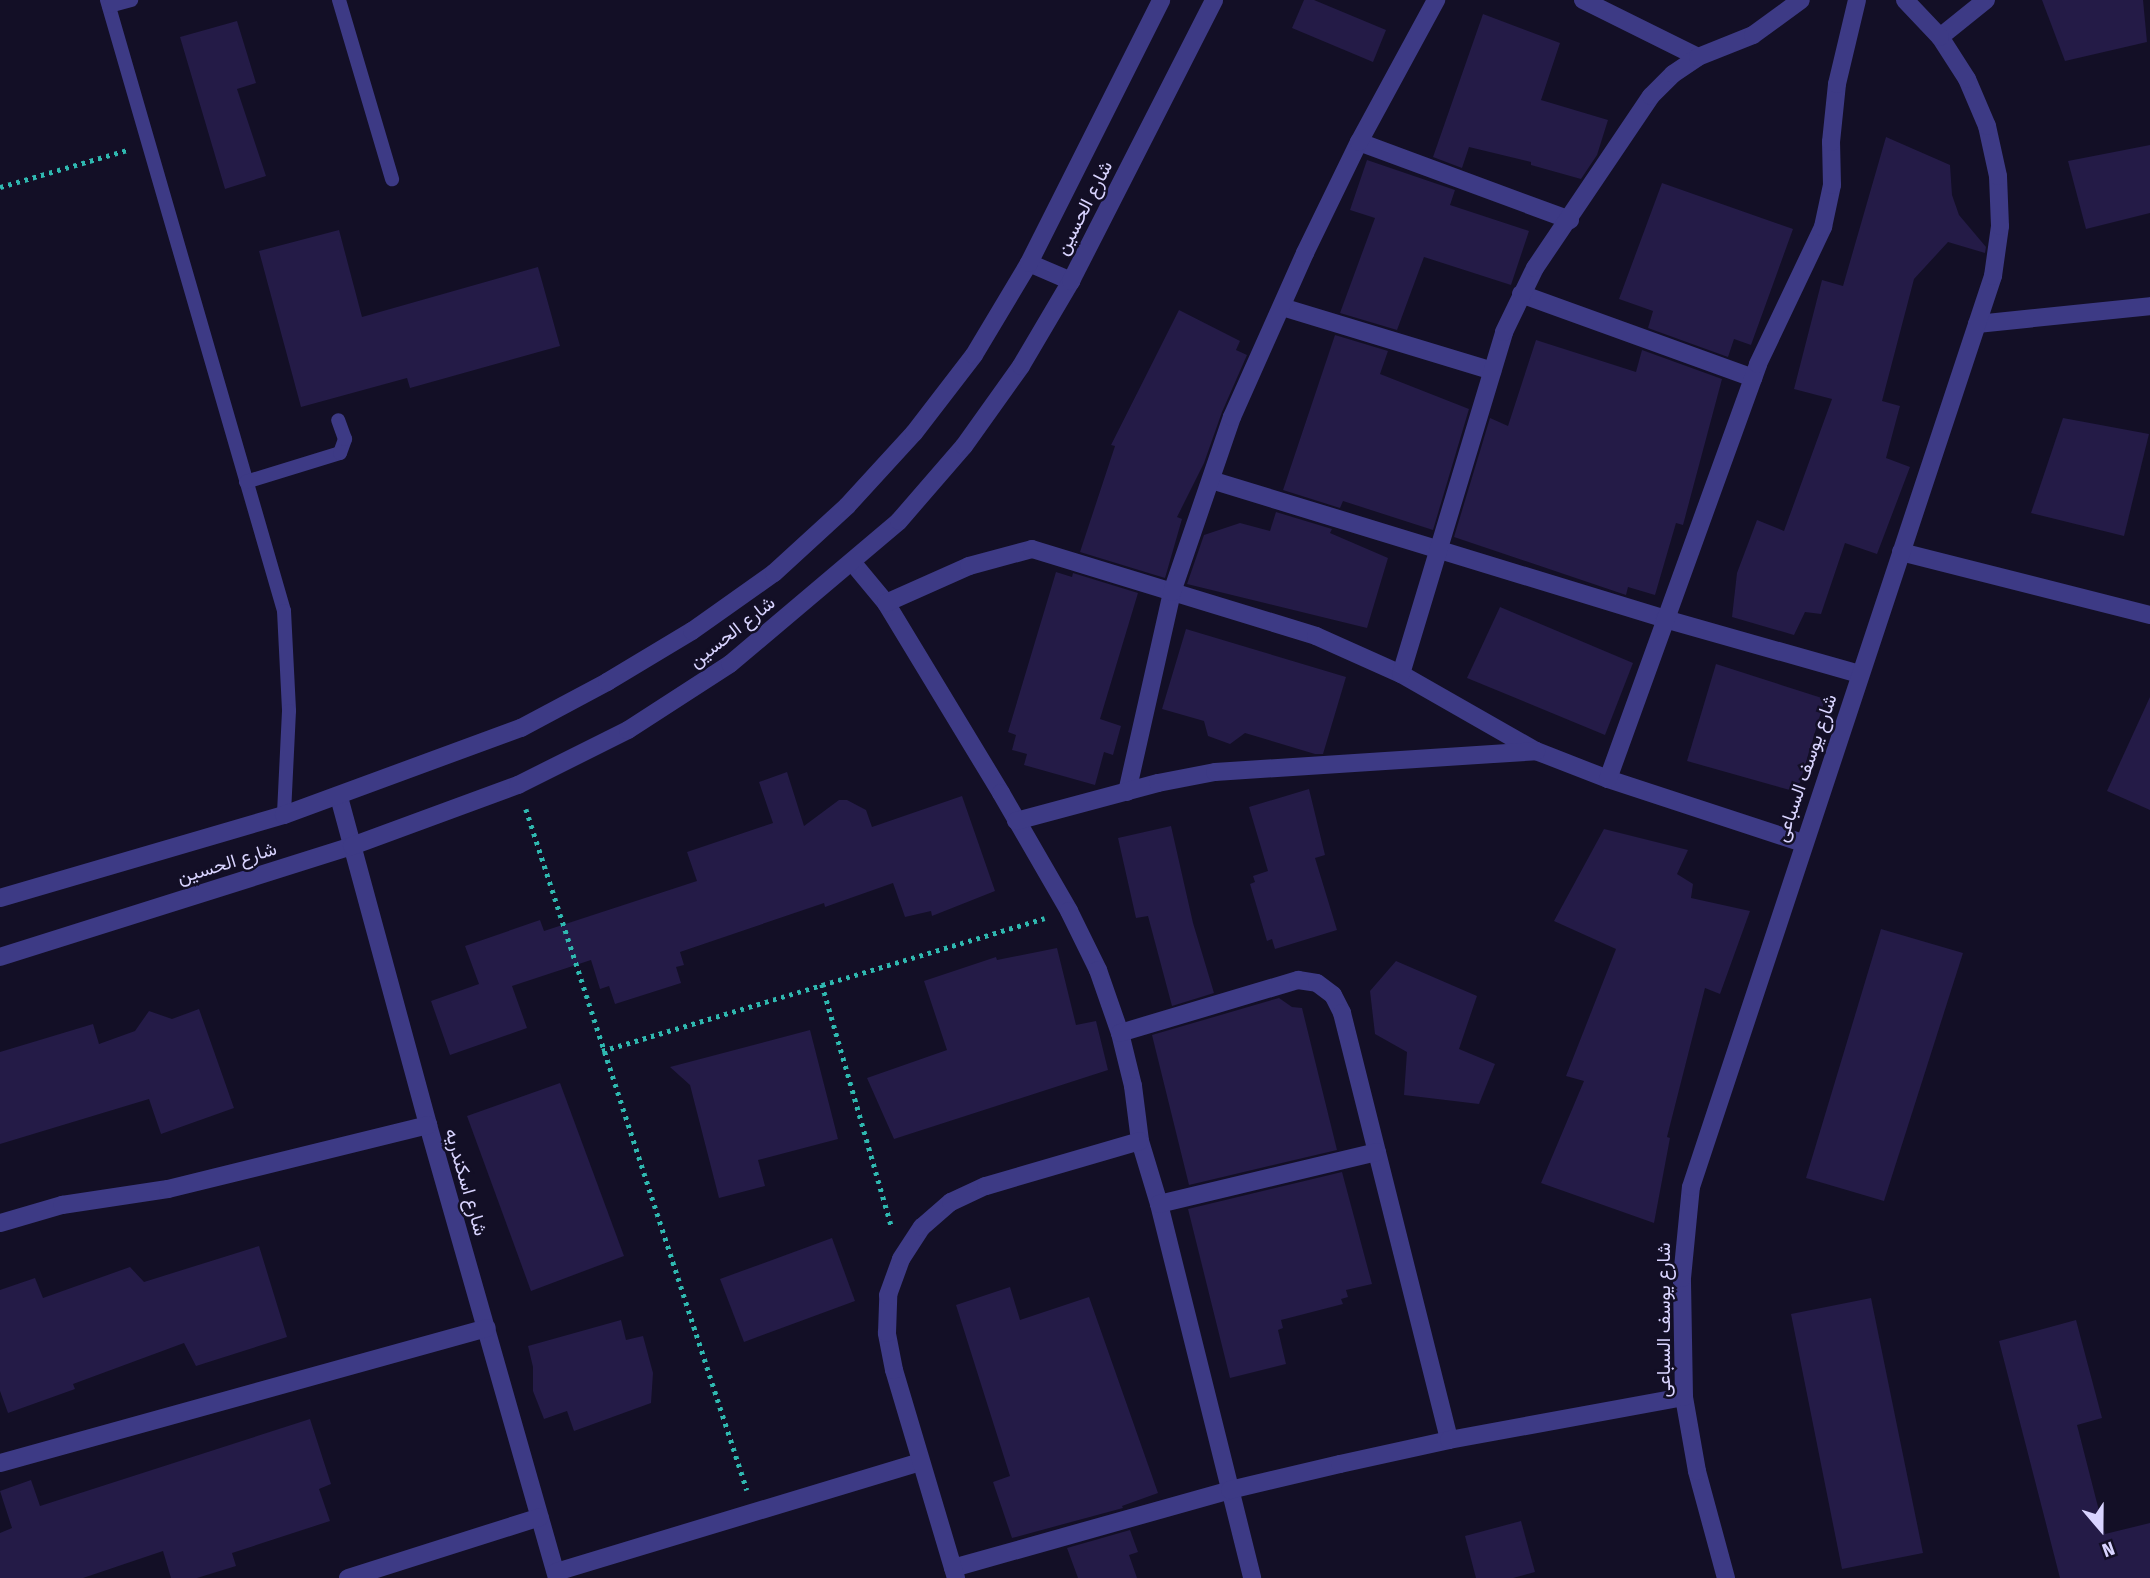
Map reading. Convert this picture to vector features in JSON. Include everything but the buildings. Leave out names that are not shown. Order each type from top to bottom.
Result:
[{"type":"street","name":"شارع الحسين","points":[[0,898],[284,815],[521,728],[607,682],[692,631],[774,573],[847,506],[914,433],[974,355],[1029,263],[1161,0]]},
{"type":"street","name":"شارع الحسين","points":[[0,957],[352,846],[518,785],[628,730],[730,664],[899,521],[964,446],[1021,366],[1071,281],[1214,0]]},
{"type":"street","points":[[1127,792],[1172,592],[1232,416],[1359,142],[1436,0]]},
{"type":"street","points":[[1583,0],[1698,57]]},
{"type":"street","points":[[1401,674],[1492,371],[1521,295],[1535,268],[1570,220],[1651,96],[1673,74],[1698,57],[1753,35],[1801,0]]},
{"type":"street","points":[[1608,779],[1753,378],[1823,227],[1832,185],[1831,142],[1837,84],[1857,0]]},
{"type":"street","name":"شارع يوسف السباعى","points":[[1726,1578],[1710,1527],[1684,1396],[1682,1278],[1691,1187],[1993,276],[2000,226],[1998,176],[1987,126],[1967,79],[1940,37],[1905,0]]},
{"type":"street","points":[[1940,37],[1986,0]]},
{"type":"street","points":[[1359,142],[1570,220]]},
{"type":"street","points":[[1029,263],[1071,281]]},
{"type":"street","points":[[1521,295],[1753,378]]},
{"type":"street","points":[[1977,324],[2150,306]]},
{"type":"street","points":[[1282,307],[1492,371]]},
{"type":"street","points":[[1211,480],[1665,619],[1860,674]]},
{"type":"street","points":[[886,603],[969,566],[1032,549],[1271,620],[1401,674],[1536,751],[1608,779],[1803,844]]},
{"type":"street","points":[[1901,552],[2150,615]]},
{"type":"street","points":[[852,562],[886,603],[1069,911],[1098,970],[1120,1032],[1133,1086],[1140,1141],[1159,1204],[1252,1578]]},
{"type":"street","points":[[1016,821],[1158,783],[1227,771],[1536,751]]},
{"type":"street","name":"شارع اسكندريه","points":[[339,797],[428,1125],[557,1575]]},
{"type":"street","points":[[1120,1032],[1298,980],[1317,983],[1333,995],[1342,1013],[1449,1440]]},
{"type":"street","points":[[0,1223],[62,1205],[168,1189],[428,1125]]},
{"type":"street","points":[[1140,1141],[986,1186],[951,1202],[922,1227],[901,1259],[888,1295],[887,1333],[921,1462],[955,1573],[1230,1490],[1449,1440],[1684,1396]]},
{"type":"street","points":[[1159,1204],[1377,1152]]},
{"type":"street","points":[[0,1463],[487,1328]]},
{"type":"street","points":[[557,1575],[921,1462]]},
{"type":"street","points":[[348,1578],[540,1517]]},
{"type":"lane","points":[[131,0],[108,3],[284,611],[289,711],[284,815]]},
{"type":"lane","points":[[339,0],[392,179]]},
{"type":"lane","points":[[246,482],[340,453],[345,439],[338,420]]},
{"type":"path","points":[[0,187],[148,144]]},
{"type":"path","points":[[518,785],[602,1051],[754,1512]]},
{"type":"path","points":[[602,1051],[1069,911]]},
{"type":"path","points":[[822,984],[901,1259]]}]
